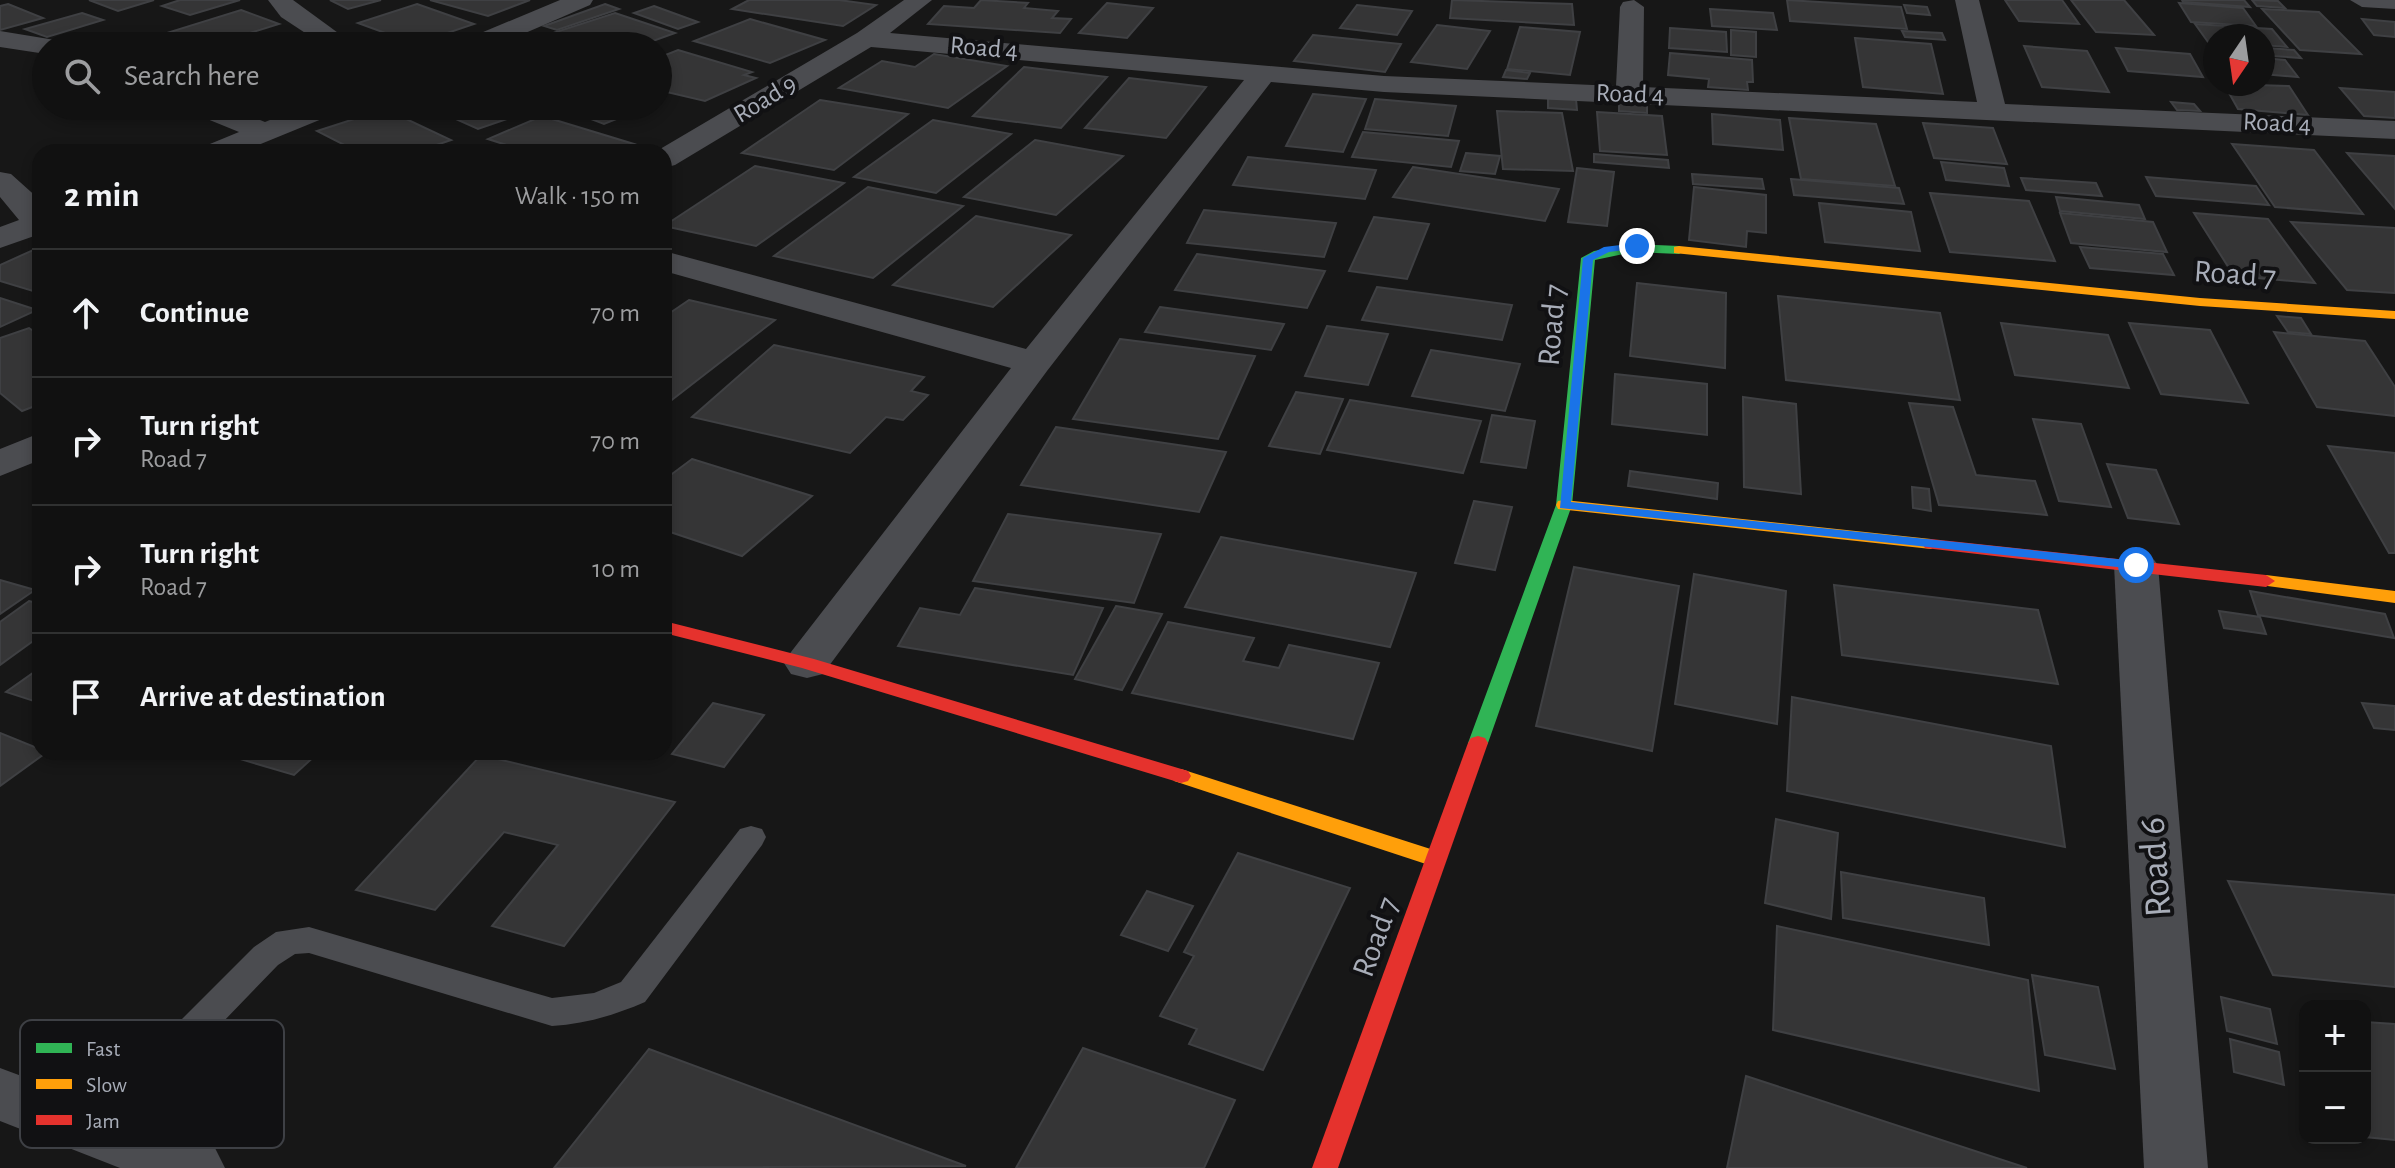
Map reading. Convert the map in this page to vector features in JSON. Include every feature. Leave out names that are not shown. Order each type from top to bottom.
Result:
[{"type":"street","points":[[280,0],[290,12],[321,32]]},
{"type":"street","points":[[506,32],[581,0]]},
{"type":"street","name":"Road 9","points":[[672,154],[866,39],[920,0]]},
{"type":"street","points":[[1967,0],[1992,108]]},
{"type":"street","points":[[2362,0],[2395,2]]},
{"type":"street","points":[[1629,94],[1632,7]]},
{"type":"street","points":[[0,39],[32,44]]},
{"type":"street","name":"Road 4","points":[[866,39],[1384,84],[1992,108],[2395,130]]},
{"type":"street","points":[[807,663],[1034,363],[1263,74]]},
{"type":"street","points":[[235,120],[265,132]]},
{"type":"street","points":[[235,144],[295,120]]},
{"type":"street","points":[[0,181],[32,210]]},
{"type":"street","points":[[0,238],[32,225]]},
{"type":"street","name":"Road 7","points":[[1325,1168],[1564,505],[1588,258],[1607,249],[1637,246],[2200,302],[2395,315]]},
{"type":"street","points":[[672,263],[1034,363]]},
{"type":"street","points":[[0,464],[32,449]]},
{"type":"street","points":[[1564,505],[2136,565],[2395,597]]},
{"type":"street","name":"Road 6","points":[[2136,565],[2176,1168]]},
{"type":"street","points":[[672,629],[807,663],[1003,725],[1221,788],[1435,859]]},
{"type":"street","points":[[0,1094],[20,1102]]},
{"type":"street","points":[[141,1148],[193,1168]]},
{"type":"lane","points":[[203,1020],[266,956],[288,941],[309,940],[552,1012],[582,1011],[611,1003],[633,992],[751,837]]},
{"type":"building","points":[[89,0],[154,0],[118,11]]},
{"type":"building","points":[[180,0],[240,0],[190,15],[162,6]]},
{"type":"building","points":[[330,0],[381,0],[348,9]]},
{"type":"building","points":[[430,0],[530,0],[488,16]]},
{"type":"building","points":[[749,0],[839,0],[876,5],[843,26],[732,9]]},
{"type":"building","points":[[981,0],[1028,3],[1024,8],[1058,11],[1052,18],[1071,19],[1060,33],[928,24],[944,6],[974,8]]},
{"type":"building","points":[[1452,0],[1572,4],[1574,25],[1450,18]]},
{"type":"building","points":[[1787,0],[1901,7],[1907,29],[1790,21]]},
{"type":"building","points":[[2005,0],[2062,0],[2079,24],[2019,21]]},
{"type":"building","points":[[2071,0],[2124,0],[2154,35],[2096,32]]},
{"type":"building","points":[[2244,0],[2250,7],[2183,2]]},
{"type":"building","points":[[2252,0],[2278,1],[2285,8],[2257,6]]},
{"type":"building","points":[[1107,3],[1153,8],[1127,38],[1079,33]]},
{"type":"building","points":[[2179,3],[2243,8],[2255,24],[2224,24],[2191,22]]},
{"type":"building","points":[[8,4],[43,18],[0,30],[0,6]]},
{"type":"building","points":[[417,4],[474,24],[450,32],[382,32],[358,23]]},
{"type":"building","points":[[605,4],[619,9],[557,30],[544,26]]},
{"type":"building","points":[[1357,5],[1412,11],[1397,35],[1340,28]]},
{"type":"building","points":[[1904,5],[1927,7],[1930,15],[1907,13]]},
{"type":"building","points":[[654,6],[698,22],[678,29],[634,13]]},
{"type":"building","points":[[1710,9],[1773,13],[1777,30],[1712,26]]},
{"type":"building","points":[[2262,9],[2319,12],[2361,54],[2300,50]]},
{"type":"building","points":[[241,10],[279,24],[253,32],[170,32]]},
{"type":"building","points":[[82,13],[103,20],[63,32],[25,29]]},
{"type":"building","points":[[615,13],[672,32],[556,32]]},
{"type":"building","points":[[750,19],[825,40],[770,63],[694,41]]},
{"type":"building","points":[[2362,19],[2395,22],[2395,37],[2374,35]]},
{"type":"building","points":[[2195,24],[2203,25],[2203,35]]},
{"type":"building","points":[[1437,25],[1490,31],[1467,69],[1411,62]]},
{"type":"building","points":[[1520,27],[1580,32],[1570,75],[1507,69]]},
{"type":"building","points":[[1670,28],[1726,32],[1727,52],[1669,48]]},
{"type":"building","points":[[1731,30],[1756,32],[1756,57],[1731,55]]},
{"type":"building","points":[[1902,31],[1942,33],[1945,40],[1905,37]]},
{"type":"building","points":[[2275,33],[2287,47],[2275,46]]},
{"type":"building","points":[[1313,35],[1401,44],[1385,72],[1294,61]]},
{"type":"building","points":[[1855,38],[1931,44],[1943,94],[1863,87]]},
{"type":"building","points":[[2024,46],[2087,51],[2109,92],[2042,87]]},
{"type":"building","points":[[2116,48],[2190,54],[2203,77],[2128,71]]},
{"type":"building","points":[[2275,49],[2294,50],[2301,58],[2275,56]]},
{"type":"building","points":[[678,50],[752,72],[744,75],[756,78],[705,101],[672,93],[672,52]]},
{"type":"building","points":[[1670,53],[1752,60],[1753,82],[1747,82],[1748,90],[1708,87],[1709,79],[1668,75]]},
{"type":"building","points":[[934,54],[1007,66],[948,108],[839,88],[882,61],[915,67]]},
{"type":"building","points":[[2275,59],[2285,60],[2298,77],[2275,75]]},
{"type":"building","points":[[1024,67],[1107,77],[1061,128],[973,116]]},
{"type":"building","points":[[1506,70],[1530,73],[1527,79],[1503,77]]},
{"type":"building","points":[[1129,78],[1206,87],[1166,138],[1085,128]]},
{"type":"building","points":[[2275,86],[2289,86],[2308,115],[2238,109],[2231,96],[2275,96]]},
{"type":"building","points":[[2340,88],[2395,92],[2395,118],[2364,116]]},
{"type":"building","points":[[1313,94],[1366,99],[1343,152],[1286,146]]},
{"type":"building","points":[[1548,98],[1576,99],[1577,110],[1548,108]]},
{"type":"building","points":[[1375,99],[1456,106],[1448,136],[1365,129]]},
{"type":"building","points":[[820,100],[908,114],[834,170],[742,153]]},
{"type":"building","points":[[1619,100],[1647,102],[1647,113],[1619,111]]},
{"type":"building","points":[[2171,102],[2194,104],[2200,111],[2177,110]]},
{"type":"building","points":[[1497,111],[1562,113],[1573,171],[1503,169]]},
{"type":"building","points":[[1597,112],[1662,116],[1667,155],[1600,151]]},
{"type":"building","points":[[1712,114],[1780,120],[1783,150],[1713,144]]},
{"type":"building","points":[[1789,118],[1876,124],[1895,186],[1801,179]]},
{"type":"building","points":[[351,120],[408,120],[451,140],[439,144],[342,144],[317,131]]},
{"type":"building","points":[[458,120],[504,120],[478,129]]},
{"type":"building","points":[[533,120],[555,120],[634,144],[503,144],[488,139]]},
{"type":"building","points":[[594,120],[614,120],[604,124]]},
{"type":"building","points":[[933,120],[1011,134],[936,193],[854,177]]},
{"type":"building","points":[[1923,123],[1993,128],[2007,164],[1934,158]]},
{"type":"building","points":[[1363,132],[1459,141],[1451,167],[1352,157]]},
{"type":"building","points":[[1035,140],[1123,156],[1056,215],[964,197]]},
{"type":"building","points":[[2232,144],[2314,150],[2363,214],[2275,207]]},
{"type":"building","points":[[1466,153],[1500,156],[1495,174],[1460,171]]},
{"type":"building","points":[[2347,153],[2395,156],[2395,209]]},
{"type":"building","points":[[1594,154],[1668,160],[1669,168],[1594,162]]},
{"type":"building","points":[[1248,157],[1376,170],[1365,199],[1233,185]]},
{"type":"building","points":[[1941,162],[2004,168],[2009,186],[1946,180]]},
{"type":"building","points":[[755,166],[844,183],[756,246],[672,228],[672,221]]},
{"type":"building","points":[[1413,167],[1559,189],[1545,221],[1393,197]]},
{"type":"building","points":[[1577,168],[1614,172],[1607,226],[1568,222]]},
{"type":"building","points":[[1692,174],[1762,179],[1764,189],[1693,184]]},
{"type":"building","points":[[2146,177],[2256,186],[2269,205],[2156,196]]},
{"type":"building","points":[[2021,178],[2096,183],[2102,196],[2026,190]]},
{"type":"building","points":[[1791,179],[1899,188],[1904,204],[1794,195]]},
{"type":"building","points":[[868,187],[963,206],[873,278],[774,256]]},
{"type":"building","points":[[1694,187],[1766,195],[1766,233],[1747,231],[1746,247],[1689,240]]},
{"type":"building","points":[[1930,193],[2029,201],[2055,261],[1950,252]]},
{"type":"building","points":[[2056,197],[2139,205],[2145,219],[2060,211]]},
{"type":"building","points":[[1819,203],[1911,212],[1920,251],[1825,242]]},
{"type":"building","points":[[1204,210],[1336,223],[1324,257],[1187,243]]},
{"type":"building","points":[[2060,213],[2153,222],[2167,252],[2071,243]]},
{"type":"building","points":[[2194,213],[2268,219],[2315,283],[2234,276]]},
{"type":"building","points":[[976,216],[1071,235],[993,307],[893,285]]},
{"type":"building","points":[[1374,217],[1429,224],[1407,279],[1349,271]]},
{"type":"building","points":[[2291,222],[2395,228],[2395,293],[2347,290]]},
{"type":"building","points":[[2080,247],[2163,254],[2174,275],[2090,268]]},
{"type":"building","points":[[32,251],[32,291],[0,281],[0,265]]},
{"type":"building","points":[[1197,254],[1325,271],[1307,308],[1175,290]]},
{"type":"building","points":[[1637,283],[1726,293],[1725,368],[1630,356]]},
{"type":"building","points":[[1377,287],[1512,305],[1502,340],[1362,320]]},
{"type":"building","points":[[1778,296],[1940,313],[1960,400],[1786,380]]},
{"type":"building","points":[[0,298],[32,308],[32,312],[0,327]]},
{"type":"building","points":[[689,300],[775,320],[672,400],[672,312]]},
{"type":"building","points":[[1160,307],[1284,324],[1271,350],[1145,332]]},
{"type":"building","points":[[2277,316],[2301,318],[2311,334],[2288,332]]},
{"type":"building","points":[[2001,323],[2108,335],[2129,388],[2015,375]]},
{"type":"building","points":[[2129,323],[2210,330],[2248,403],[2161,394]]},
{"type":"building","points":[[1327,326],[1388,334],[1368,385],[1305,376]]},
{"type":"building","points":[[29,328],[32,330],[32,407],[22,411],[0,393],[0,338]]},
{"type":"building","points":[[2274,332],[2365,341],[2395,387],[2395,416],[2317,407]]},
{"type":"building","points":[[1120,339],[1255,356],[1218,439],[1073,419]]},
{"type":"building","points":[[774,345],[924,377],[911,391],[928,395],[903,420],[886,417],[850,453],[692,417]]},
{"type":"building","points":[[1431,350],[1520,364],[1505,411],[1412,396]]},
{"type":"building","points":[[1615,374],[1707,384],[1707,435],[1612,424]]},
{"type":"building","points":[[1296,392],[1343,399],[1320,454],[1269,446]]},
{"type":"building","points":[[1743,397],[1796,404],[1801,494],[1744,487]]},
{"type":"building","points":[[1350,400],[1481,421],[1463,473],[1327,450]]},
{"type":"building","points":[[1909,403],[1953,407],[1976,475],[2035,481],[2047,515],[1939,505]]},
{"type":"building","points":[[1492,415],[1535,421],[1526,468],[1481,462]]},
{"type":"building","points":[[2033,419],[2081,424],[2111,507],[2059,501]]},
{"type":"building","points":[[1056,427],[1226,452],[1199,512],[1021,485]]},
{"type":"building","points":[[2328,446],[2395,453],[2395,553],[2389,553]]},
{"type":"building","points":[[692,459],[812,496],[742,556],[672,533],[672,474]]},
{"type":"building","points":[[2107,464],[2156,470],[2179,524],[2128,518]]},
{"type":"building","points":[[1630,471],[1718,483],[1717,499],[1628,486]]},
{"type":"building","points":[[1912,487],[1929,489],[1931,511],[1913,508]]},
{"type":"building","points":[[1474,501],[1512,507],[1495,570],[1455,563]]},
{"type":"building","points":[[1008,514],[1161,534],[1134,603],[973,581]]},
{"type":"building","points":[[1221,537],[1416,573],[1390,647],[1185,607]]},
{"type":"building","points":[[1574,567],[1679,586],[1652,751],[1536,726]]},
{"type":"building","points":[[1694,574],[1786,591],[1777,724],[1675,704]]},
{"type":"building","points":[[0,580],[32,589],[32,592],[0,614]]},
{"type":"building","points":[[1834,585],[2038,610],[2058,684],[1842,655]]},
{"type":"building","points":[[975,588],[1103,608],[1073,675],[898,646],[920,608],[960,615]]},
{"type":"building","points":[[2250,591],[2385,614],[2394,638],[2258,615]]},
{"type":"building","points":[[32,602],[32,642],[0,665],[0,622]]},
{"type":"building","points":[[1116,606],[1162,614],[1122,690],[1075,679]]},
{"type":"building","points":[[2219,611],[2260,617],[2266,634],[2224,628]]},
{"type":"building","points":[[1168,622],[1254,638],[1243,661],[1279,668],[1289,645],[1379,663],[1353,739],[1132,693]]},
{"type":"building","points":[[32,674],[32,700],[6,692]]},
{"type":"building","points":[[1792,697],[2051,746],[2065,847],[1787,791]]},
{"type":"building","points":[[713,703],[764,715],[724,767],[672,754]]},
{"type":"building","points":[[2362,703],[2395,706],[2395,730],[2374,728]]},
{"type":"building","points":[[0,733],[32,746],[32,760],[36,760],[0,786]]},
{"type":"building","points":[[243,760],[310,760],[294,775]]},
{"type":"building","points":[[476,760],[502,760],[675,802],[564,946],[492,926],[558,845],[504,832],[435,910],[356,890]]},
{"type":"building","points":[[1776,819],[1838,833],[1831,919],[1765,903]]},
{"type":"building","points":[[1238,853],[1350,888],[1263,1070],[1189,1044],[1197,1029],[1160,1016],[1194,956],[1184,952]]},
{"type":"building","points":[[1841,872],[1984,898],[1989,945],[1843,918]]},
{"type":"building","points":[[2228,881],[2395,895],[2395,987],[2273,975]]},
{"type":"building","points":[[1147,891],[1193,906],[1168,951],[1121,935]]},
{"type":"building","points":[[1777,926],[2028,980],[2039,1091],[1773,1030]]},
{"type":"building","points":[[2032,975],[2098,987],[2115,1069],[2045,1055]]},
{"type":"building","points":[[2221,997],[2270,1009],[2277,1044],[2227,1031]]},
{"type":"building","points":[[2371,1022],[2395,1024],[2395,1140],[2371,1138]]},
{"type":"building","points":[[2230,1039],[2279,1052],[2284,1085],[2234,1072]]},
{"type":"building","points":[[1083,1048],[1235,1100],[1204,1168],[1016,1168]]},
{"type":"building","points":[[649,1049],[966,1166],[554,1168]]},
{"type":"building","points":[[1746,1076],[2027,1168],[1727,1168]]},
{"type":"traffic: fast","points":[[1478,743],[1564,505],[1588,258],[1622,249],[1679,250]]},
{"type":"traffic: slow","points":[[1679,250],[2200,302],[2395,315]]},
{"type":"traffic: slow","points":[[1564,505],[1931,544]]},
{"type":"traffic: slow","points":[[2266,581],[2395,597]]},
{"type":"traffic: slow","points":[[1181,776],[1435,859]]},
{"type":"traffic: jam","points":[[1931,544],[2266,581]]},
{"type":"traffic: jam","points":[[672,629],[807,663],[1181,776]]},
{"type":"traffic: jam","points":[[1325,1168],[1478,743]]},
{"type":"route","points":[[1637,246],[1607,249],[1588,258],[1564,505],[2136,565]]}]
